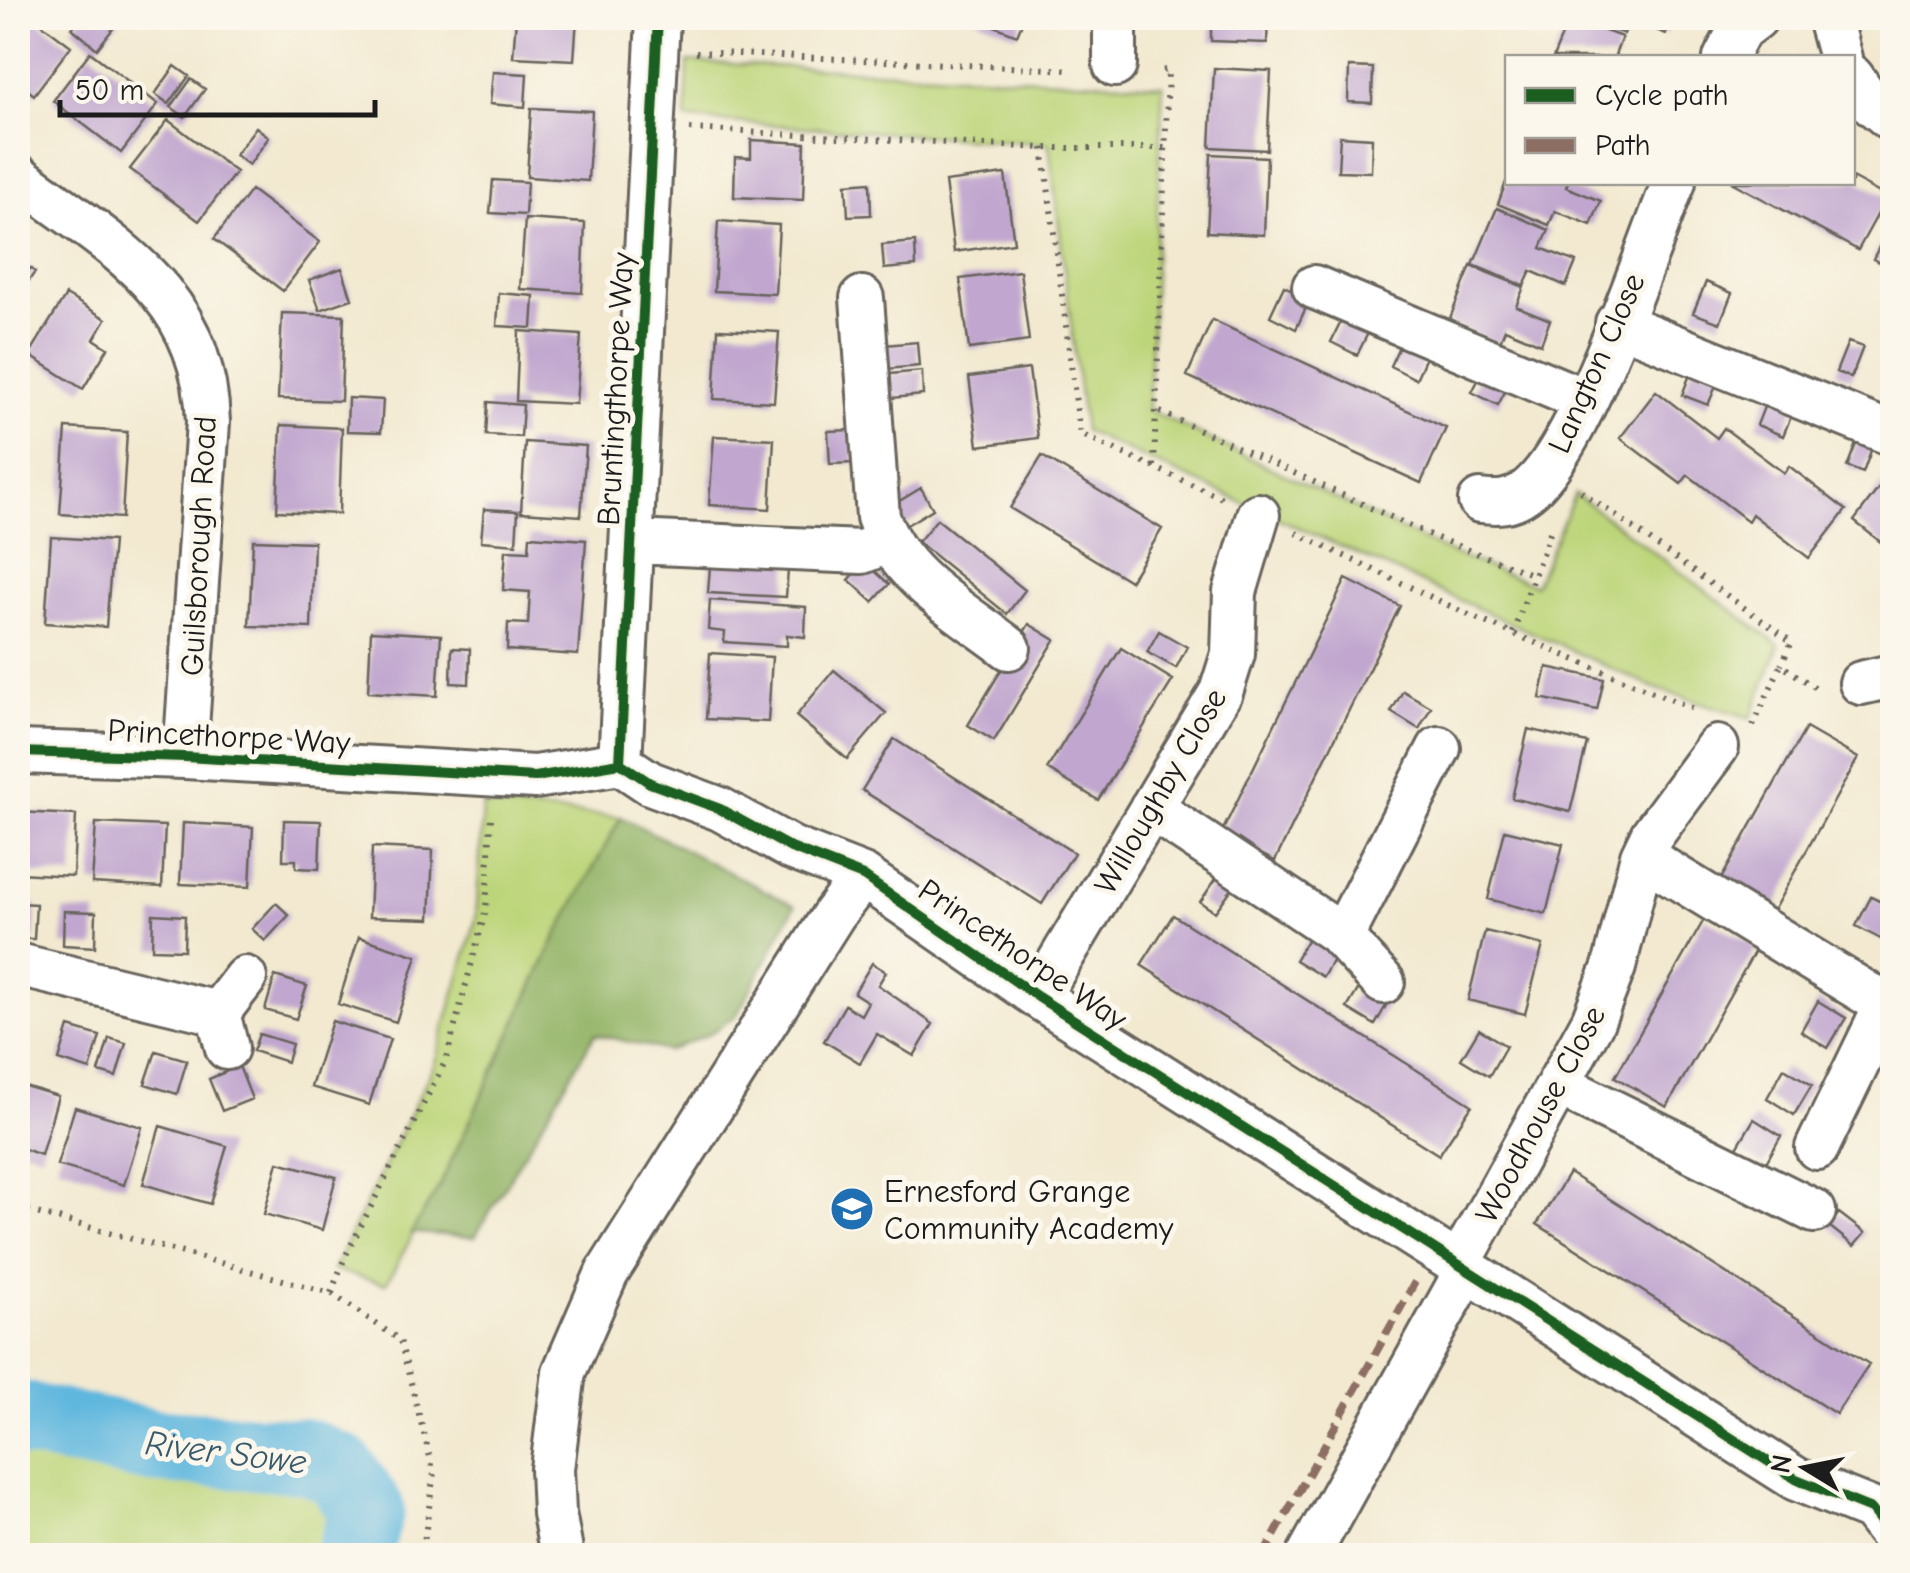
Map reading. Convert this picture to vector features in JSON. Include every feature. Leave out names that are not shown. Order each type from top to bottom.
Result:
[{"type":"street","points":[[1114,18],[1118,69]]},
{"type":"street","points":[[1727,55],[1739,31],[1756,18]]},
{"type":"street","points":[[1829,18],[1839,55]]},
{"type":"street","name":"Bruntingthorpe Way","points":[[620,763],[658,34]]},
{"type":"street","points":[[1855,81],[1870,102],[1892,120]]},
{"type":"street","name":"Guilsborough Road","points":[[18,176],[158,285],[181,317],[204,376],[208,422],[185,757]]},
{"type":"street","name":"Langton Close","points":[[1480,501],[1509,502],[1532,486],[1564,446],[1673,185]]},
{"type":"street","points":[[1314,287],[1586,401]]},
{"type":"street","points":[[862,298],[878,518],[887,542],[907,570],[1009,648]]},
{"type":"street","points":[[1617,324],[1892,434]]},
{"type":"street","name":"Willoughby Close","points":[[1038,997],[1229,672],[1235,592],[1258,515]]},
{"type":"street","points":[[633,542],[862,552],[887,542]]},
{"type":"street","name":"Woodhouse Close","points":[[1308,1556],[1560,1086],[1614,967],[1642,856],[1722,729]]},
{"type":"street","points":[[1337,932],[1351,920],[1439,748]]},
{"type":"street","name":"Princethorpe Way","points":[[18,752],[185,757],[494,775],[574,774],[620,763],[650,783],[720,809],[791,848],[864,876],[1038,997],[1796,1479],[1885,1509]]},
{"type":"street","points":[[1151,808],[1337,932],[1382,982]]},
{"type":"street","points":[[1642,856],[1886,1005],[1817,1148]]},
{"type":"street","points":[[562,1556],[554,1513],[552,1469],[564,1372],[607,1273],[834,914],[864,876]]},
{"type":"street","points":[[18,965],[222,1030],[244,978]]},
{"type":"street","points":[[1560,1086],[1814,1212]]},
{"type":"path","points":[[658,34],[1168,70],[1160,412],[1154,466]]},
{"type":"path","points":[[651,128],[1043,148],[1168,148]]},
{"type":"path","points":[[1043,148],[1080,434],[1722,729],[1752,729],[1792,642],[1580,490]]},
{"type":"path","points":[[1160,412],[1438,538],[1531,574]]},
{"type":"path","points":[[1781,665],[1840,704],[1877,679]]},
{"type":"path","points":[[331,1293],[345,1257],[446,1060],[486,908],[494,775]]},
{"type":"path","points":[[18,1208],[331,1293],[400,1340],[434,1473],[422,1556]]},
{"type":"green space","points":[[688,62],[1163,85],[1148,410],[1450,553],[1535,585],[1575,494],[1779,645],[1751,718],[1657,689],[1084,431],[1049,144],[686,119]]},
{"type":"green space","points":[[483,806],[621,817],[554,941],[440,1185],[386,1284],[333,1270],[434,1065],[476,919]]},
{"type":"green space","points":[[621,817],[795,906],[737,1015],[709,1034],[668,1051],[595,1034],[475,1237],[411,1233],[440,1185],[554,941]]},
{"type":"green space","points":[[18,1418],[154,1446],[307,1456],[339,1470],[367,1510],[353,1555],[18,1555]]},
{"type":"building","points":[[18,18],[34,18],[71,46],[34,95],[18,82]]},
{"type":"building","points":[[81,18],[119,21],[97,49],[72,28]]},
{"type":"building","points":[[516,18],[577,18],[574,60],[513,57]]},
{"type":"building","points":[[757,18],[789,18],[789,30],[756,28]]},
{"type":"building","points":[[974,18],[1024,18],[1017,35]]},
{"type":"building","points":[[1211,18],[1268,18],[1267,43],[1211,41]]},
{"type":"building","points":[[1569,18],[1622,37],[1615,55],[1554,55]]},
{"type":"building","points":[[1583,18],[1673,18],[1666,34],[1630,20],[1624,34]]},
{"type":"building","points":[[90,52],[158,104],[121,153],[53,101]]},
{"type":"building","points":[[175,66],[189,76],[169,104],[155,94]]},
{"type":"building","points":[[1349,67],[1373,68],[1372,103],[1348,102]]},
{"type":"building","points":[[1214,68],[1271,71],[1267,150],[1210,147]]},
{"type":"building","points":[[493,72],[527,74],[525,107],[490,104]]},
{"type":"building","points":[[191,79],[205,89],[185,117],[171,107]]},
{"type":"building","points":[[531,108],[592,111],[588,181],[527,177]]},
{"type":"building","points":[[168,120],[236,172],[199,221],[130,169]]},
{"type":"building","points":[[256,127],[269,137],[249,165],[235,155]]},
{"type":"building","points":[[1340,136],[1372,138],[1371,172],[1338,171]]},
{"type":"building","points":[[751,140],[805,143],[803,200],[734,197],[735,157],[751,158]]},
{"type":"building","points":[[1211,154],[1267,157],[1264,235],[1207,232]]},
{"type":"building","points":[[1005,174],[1014,243],[954,252],[945,182]]},
{"type":"building","points":[[493,180],[527,182],[525,215],[490,213]]},
{"type":"building","points":[[1855,180],[1887,197],[1858,250],[1737,185],[1855,185]]},
{"type":"building","points":[[870,182],[871,215],[848,216],[846,184]]},
{"type":"building","points":[[1505,185],[1567,185],[1601,201],[1591,225],[1555,211],[1549,225],[1498,204]]},
{"type":"building","points":[[251,190],[320,242],[283,291],[214,239]]},
{"type":"building","points":[[1497,208],[1549,230],[1541,248],[1576,262],[1566,286],[1531,271],[1524,286],[1473,265]]},
{"type":"building","points":[[525,219],[585,223],[582,293],[520,289]]},
{"type":"building","points":[[718,221],[779,225],[775,294],[714,291]]},
{"type":"building","points":[[1892,221],[1892,269],[1873,259]]},
{"type":"building","points":[[915,242],[916,266],[884,269],[882,245]]},
{"type":"building","points":[[18,259],[35,272],[18,296]]},
{"type":"building","points":[[1471,266],[1524,287],[1516,306],[1550,320],[1541,344],[1505,329],[1499,344],[1448,323]]},
{"type":"building","points":[[342,268],[352,299],[320,310],[309,280]]},
{"type":"building","points":[[1020,271],[1029,341],[969,349],[960,279]]},
{"type":"building","points":[[1706,282],[1732,293],[1720,323],[1693,313]]},
{"type":"building","points":[[1284,286],[1310,299],[1296,329],[1270,316]]},
{"type":"building","points":[[499,293],[534,296],[532,328],[497,326]]},
{"type":"building","points":[[66,295],[106,319],[94,339],[108,348],[83,389],[29,355]]},
{"type":"building","points":[[1346,312],[1372,325],[1357,355],[1331,342]]},
{"type":"building","points":[[282,313],[344,315],[341,401],[278,399]]},
{"type":"building","points":[[1212,320],[1446,428],[1421,483],[1187,376]]},
{"type":"building","points":[[718,329],[779,332],[774,402],[714,399]]},
{"type":"building","points":[[519,331],[581,335],[576,404],[516,401]]},
{"type":"building","points":[[1404,336],[1430,348],[1416,379],[1390,366]]},
{"type":"building","points":[[917,342],[919,366],[886,369],[885,345]]},
{"type":"building","points":[[1848,342],[1863,347],[1851,378],[1836,372]]},
{"type":"building","points":[[1694,364],[1721,374],[1708,405],[1682,395]]},
{"type":"building","points":[[1029,369],[1038,438],[978,446],[969,377]]},
{"type":"building","points":[[922,371],[923,395],[891,398],[890,374]]},
{"type":"building","points":[[1483,371],[1509,384],[1498,405],[1472,392]]},
{"type":"building","points":[[1656,391],[1717,438],[1724,428],[1784,473],[1789,466],[1846,510],[1809,558],[1752,514],[1748,521],[1688,475],[1681,484],[1620,438]]},
{"type":"building","points":[[1769,394],[1796,404],[1783,436],[1757,425]]},
{"type":"building","points":[[348,398],[383,400],[381,432],[347,431]]},
{"type":"building","points":[[488,402],[523,405],[521,437],[486,435]]},
{"type":"building","points":[[281,425],[342,428],[339,514],[277,511]]},
{"type":"building","points":[[66,428],[127,432],[122,518],[60,514]]},
{"type":"building","points":[[853,430],[854,463],[830,464],[828,431]]},
{"type":"building","points":[[714,436],[774,439],[770,509],[709,505]]},
{"type":"building","points":[[1859,436],[1874,442],[1863,473],[1847,467]]},
{"type":"building","points":[[525,442],[586,446],[581,516],[521,512]]},
{"type":"building","points":[[1042,456],[1162,529],[1130,581],[1010,508]]},
{"type":"building","points":[[1892,475],[1892,551],[1854,521]]},
{"type":"building","points":[[921,488],[933,509],[905,526],[893,505]]},
{"type":"building","points":[[484,509],[518,511],[516,544],[481,541]]},
{"type":"building","points":[[937,519],[1025,590],[1007,614],[918,542]]},
{"type":"building","points":[[530,536],[586,540],[578,655],[507,650],[508,623],[528,624],[530,592],[503,590],[506,550],[529,551]]},
{"type":"building","points":[[51,537],[113,541],[106,627],[45,623]]},
{"type":"building","points":[[253,540],[314,542],[311,628],[249,626]]},
{"type":"building","points":[[711,552],[789,557],[786,597],[708,593]]},
{"type":"building","points":[[865,562],[889,584],[873,602],[849,580]]},
{"type":"building","points":[[1346,579],[1400,606],[1275,861],[1221,834]]},
{"type":"building","points":[[710,600],[806,607],[805,637],[787,635],[787,646],[724,642],[725,632],[708,630]]},
{"type":"building","points":[[1029,624],[1055,640],[994,741],[968,725]]},
{"type":"building","points":[[371,631],[441,635],[437,696],[368,692]]},
{"type":"building","points":[[1159,631],[1187,647],[1176,668],[1147,652]]},
{"type":"building","points":[[452,648],[470,649],[469,684],[451,683]]},
{"type":"building","points":[[1121,648],[1173,680],[1098,800],[1047,769]]},
{"type":"building","points":[[710,653],[772,657],[768,722],[706,719]]},
{"type":"building","points":[[1547,667],[1604,679],[1597,710],[1540,698]]},
{"type":"building","points":[[834,670],[886,713],[847,759],[796,716]]},
{"type":"building","points":[[1403,691],[1431,707],[1419,729],[1391,712]]},
{"type":"building","points":[[1806,728],[1858,758],[1769,918],[1716,888]]},
{"type":"building","points":[[1528,729],[1587,743],[1570,812],[1512,798]]},
{"type":"building","points":[[894,739],[1074,853],[1042,904],[862,790]]},
{"type":"building","points":[[18,812],[76,815],[73,876],[18,873]]},
{"type":"building","points":[[284,820],[321,821],[319,869],[296,868],[296,860],[283,860]]},
{"type":"building","points":[[96,823],[165,826],[162,887],[92,883]]},
{"type":"building","points":[[183,823],[253,827],[250,887],[180,884]]},
{"type":"building","points":[[1505,830],[1563,844],[1546,914],[1488,899]]},
{"type":"building","points":[[372,847],[433,850],[430,919],[369,917]]},
{"type":"building","points":[[1220,873],[1236,883],[1215,912],[1200,902]]},
{"type":"building","points":[[1871,897],[1892,907],[1892,945],[1856,926]]},
{"type":"building","points":[[18,903],[36,904],[34,939],[18,939]]},
{"type":"building","points":[[276,903],[289,915],[265,941],[252,929]]},
{"type":"building","points":[[64,911],[96,912],[95,947],[63,945]]},
{"type":"building","points":[[153,914],[185,916],[184,950],[152,949]]},
{"type":"building","points":[[1173,915],[1472,1105],[1439,1155],[1141,965]]},
{"type":"building","points":[[1705,918],[1757,947],[1667,1107],[1615,1077]]},
{"type":"building","points":[[1313,930],[1340,947],[1323,977],[1295,960]]},
{"type":"building","points":[[1485,931],[1543,945],[1525,1014],[1468,1000]]},
{"type":"building","points":[[359,937],[417,956],[396,1022],[338,1004]]},
{"type":"building","points":[[872,963],[886,972],[878,985],[933,1024],[914,1056],[877,1034],[860,1063],[824,1041],[845,1005],[861,1015],[868,1002],[854,993]]},
{"type":"building","points":[[275,976],[307,986],[296,1019],[265,1010]]},
{"type":"building","points":[[1365,978],[1392,995],[1375,1025],[1347,1008]]},
{"type":"building","points":[[1818,1001],[1846,1018],[1828,1048],[1801,1031]]},
{"type":"building","points":[[332,1021],[390,1039],[369,1105],[311,1087]]},
{"type":"building","points":[[69,1027],[100,1036],[90,1070],[59,1060]]},
{"type":"building","points":[[1479,1029],[1506,1046],[1489,1076],[1461,1059]]},
{"type":"building","points":[[259,1034],[292,1044],[287,1062],[253,1051]]},
{"type":"building","points":[[109,1038],[126,1043],[116,1077],[99,1072]]},
{"type":"building","points":[[156,1051],[187,1060],[177,1094],[145,1084]]},
{"type":"building","points":[[239,1066],[252,1099],[222,1111],[209,1079]]},
{"type":"building","points":[[1784,1068],[1812,1085],[1794,1115],[1767,1098]]},
{"type":"building","points":[[18,1084],[58,1096],[41,1155],[18,1147]]},
{"type":"building","points":[[75,1107],[142,1127],[124,1185],[57,1165]]},
{"type":"building","points":[[1754,1119],[1781,1136],[1764,1166],[1736,1149]]},
{"type":"building","points":[[160,1126],[227,1146],[210,1204],[143,1184]]},
{"type":"building","points":[[278,1162],[336,1177],[322,1230],[264,1214]]},
{"type":"building","points":[[1569,1173],[1869,1364],[1836,1414],[1537,1224]]},
{"type":"building","points":[[1839,1213],[1865,1233],[1854,1246],[1829,1226]]},
{"type":"waterway","name":"River Sowe","points":[[18,1418],[154,1446],[307,1456],[339,1470],[367,1510],[353,1556]]},
{"type":"marked path","points":[[1263,1556],[1415,1282]]},
{"type":"cycle path","points":[[620,763],[658,18]]},
{"type":"cycle path","points":[[18,752],[185,757],[535,777],[620,763],[650,783],[720,809],[791,848],[863,876],[1038,997],[1796,1479],[1871,1509],[1892,1536]]},
{"type":"place","name":"Ernesford Grange Community Academy","points":[[852,1209]]}]
